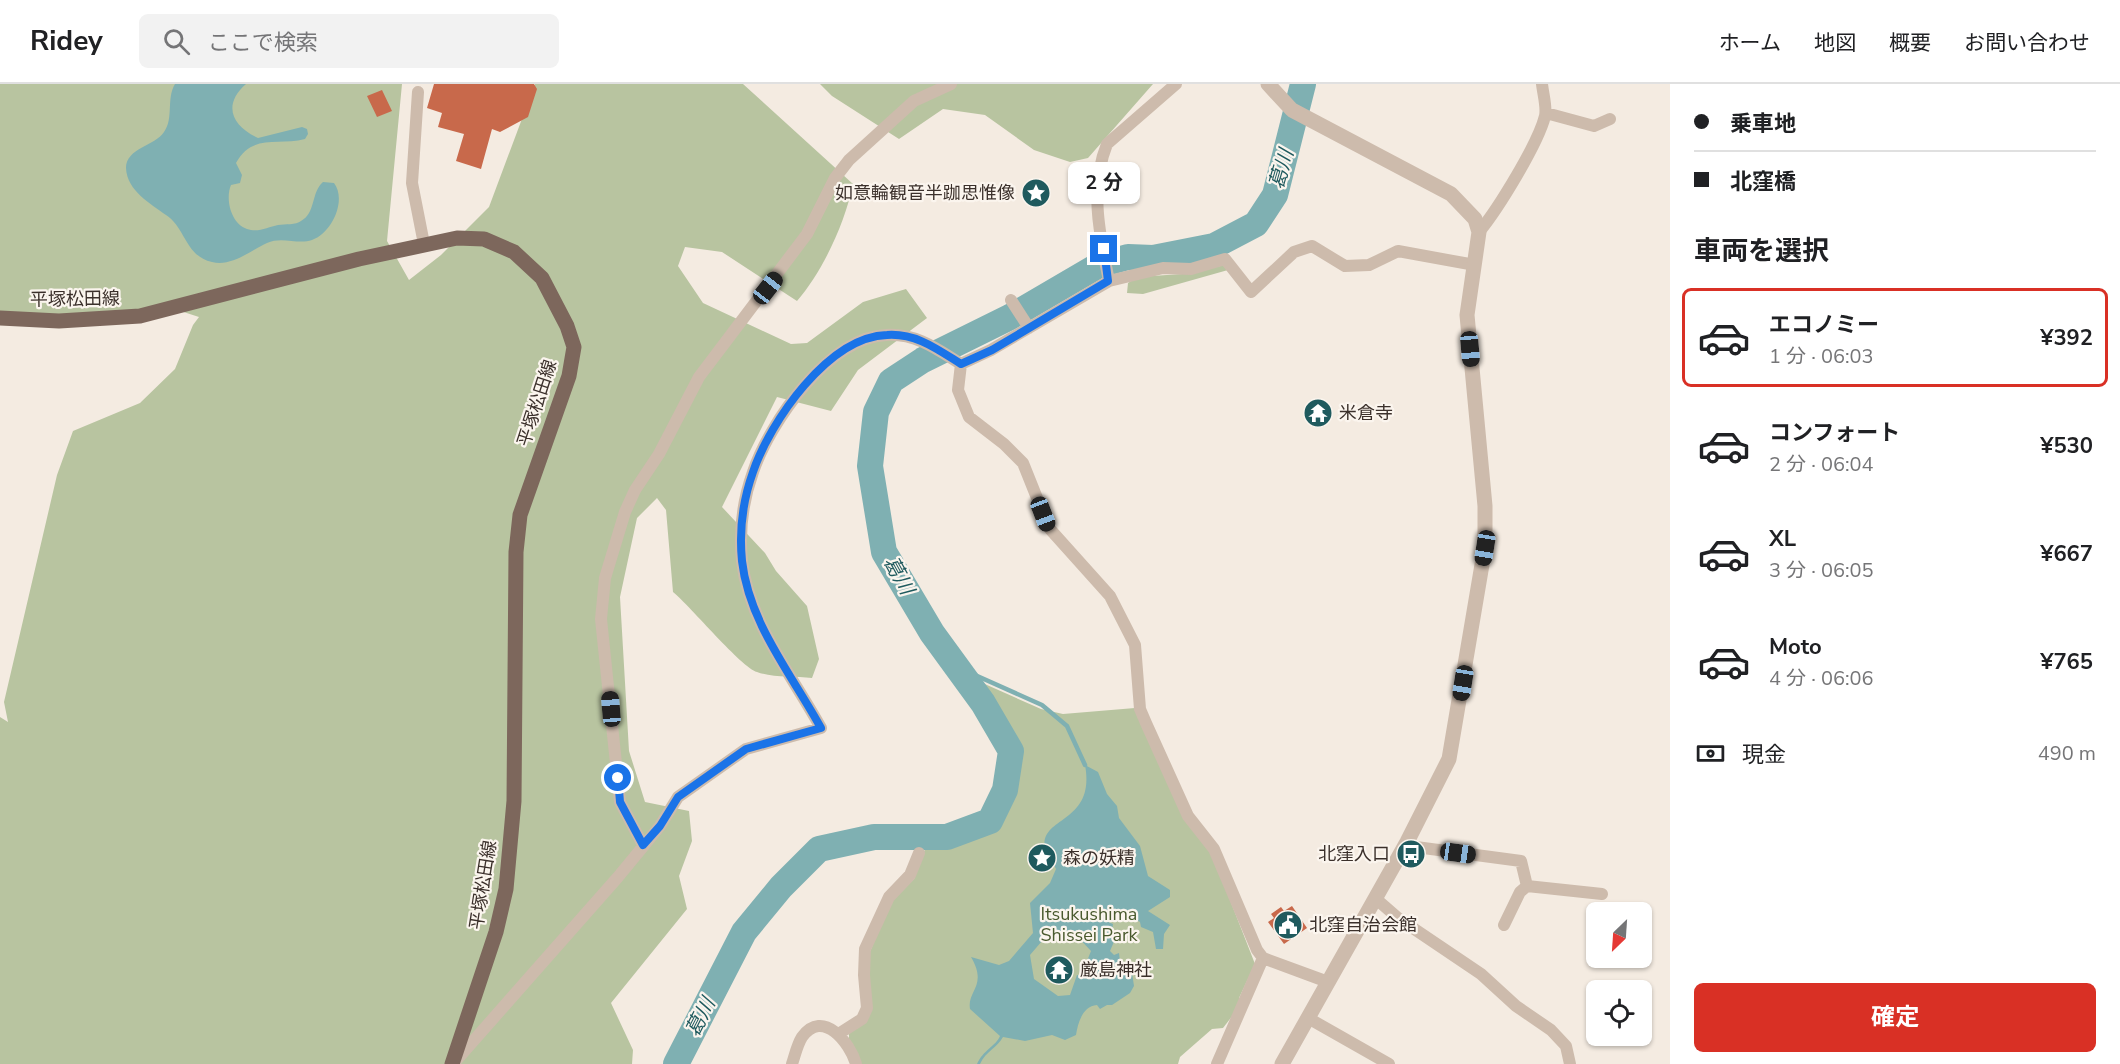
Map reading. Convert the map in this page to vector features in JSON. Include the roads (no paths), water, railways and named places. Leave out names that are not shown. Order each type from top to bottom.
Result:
[{"type":"main road","name":"平塚松田線","points":[[0,318],[59,321],[140,316],[424,244],[457,238],[484,239],[514,252],[542,278],[567,326],[574,347],[569,376],[520,515],[516,552],[514,801],[506,889],[496,932],[453,1064]]},
{"type":"street","points":[[643,845],[620,802],[601,619],[605,578],[625,512],[635,490],[659,454],[699,376],[807,234],[835,178],[849,160],[914,101],[951,84]]},
{"type":"street","points":[[1108,279],[1095,211],[1103,155],[1107,144],[1176,84]]},
{"type":"street","points":[[1268,84],[1282,100],[1304,117],[1451,194],[1468,208],[1475,219],[1479,232],[1467,315],[1485,506],[1485,548],[1449,759],[1407,842],[1282,1064]]},
{"type":"street","points":[[1479,232],[1490,219],[1539,133],[1546,113],[1542,84]]},
{"type":"street","points":[[418,92],[412,183],[424,244]]},
{"type":"street","points":[[1546,113],[1594,126],[1610,120]]},
{"type":"street","points":[[956,361],[992,350],[1108,279],[1163,268],[1191,268],[1225,259],[1251,292],[1294,252],[1312,246],[1345,266],[1369,265],[1398,251],[1475,265]]},
{"type":"street","points":[[1011,300],[1029,328]]},
{"type":"street","points":[[453,1064],[618,877],[660,826],[678,797],[746,749],[821,728],[777,653],[749,597],[742,561],[741,529],[753,471],[770,435],[791,402],[833,358],[868,338],[886,335],[912,337],[930,344],[956,361]]},
{"type":"street","points":[[956,361],[958,390],[963,409],[969,417],[1004,444],[1023,463],[1049,528],[1115,604],[1135,645],[1140,709],[1188,816],[1214,849],[1248,931],[1263,958],[1328,982]]},
{"type":"street","points":[[1407,842],[1416,847],[1521,861],[1527,886]]},
{"type":"street","points":[[840,1034],[862,1019],[867,1008],[864,975],[865,949],[889,897],[910,875],[919,853]]},
{"type":"street","points":[[1527,886],[1602,894]]},
{"type":"street","points":[[1504,925],[1521,892],[1527,886]]},
{"type":"street","points":[[1375,898],[1398,918],[1481,974],[1516,1006],[1551,1030],[1566,1046],[1570,1064]]},
{"type":"street","points":[[1216,1064],[1263,958]]},
{"type":"street","points":[[1308,1018],[1389,1064]]},
{"type":"street","points":[[792,1064],[803,1036],[812,1028],[823,1026],[840,1034],[856,1064]]},
{"type":"water","points":[[175,84],[246,84],[234,100],[233,114],[242,127],[258,138],[302,127],[307,129],[308,134],[305,139],[266,142],[242,154],[236,163],[242,175],[240,183],[231,185],[229,204],[233,217],[247,229],[259,230],[293,224],[301,221],[309,213],[319,186],[323,182],[334,183],[338,190],[338,207],[326,231],[307,241],[273,241],[227,262],[212,262],[196,254],[173,221],[135,190],[127,176],[126,168],[131,156],[160,137],[167,127],[172,90]]},
{"type":"water","points":[[1085,765],[1098,772],[1107,794],[1117,806],[1119,818],[1140,846],[1148,876],[1170,890],[1170,897],[1148,911],[1170,925],[1164,934],[1163,949],[1156,949],[1153,932],[1141,927],[1140,922],[1132,917],[1132,913],[1128,913],[1126,920],[1122,921],[1118,917],[1111,916],[1106,921],[1113,924],[1112,930],[1116,937],[1110,951],[1114,955],[1119,953],[1120,962],[1131,966],[1134,986],[1130,993],[1112,1005],[1100,1009],[1097,1005],[1088,1008],[1080,1020],[1076,1035],[1065,1040],[1052,1035],[1025,1041],[1003,1037],[980,1064],[977,1064],[1000,1036],[970,1009],[978,975],[971,957],[999,965],[1009,961],[1033,933],[1030,903],[1050,883],[1056,869],[1046,851],[1045,838],[1050,830],[1076,809],[1083,798],[1086,784]],"holes":[[[1048,934],[1075,934],[1091,951],[1087,961],[1091,970],[1088,976],[1077,975],[1070,995],[1058,996],[1034,979],[1030,955]]]},
{"type":"waterway","name":"葛川","points":[[676,1064],[744,932],[781,887],[819,849],[874,837],[947,837],[990,821],[1005,790],[1011,751],[983,703],[932,633],[884,552],[870,466],[876,412],[891,381],[923,360],[1010,317],[1099,265],[1128,257],[1153,258],[1214,246],[1256,224],[1275,195],[1303,84]]},
{"type":"waterway","points":[[957,667],[1042,705],[1067,726],[1085,765]]},
{"type":"place","name":"如意輪観音半跏思惟像","points":[[1036,193]]},
{"type":"place","name":"米倉寺","points":[[1318,413]]},
{"type":"place","name":"北窪入口","points":[[1411,854]]},
{"type":"place","name":"森の妖精","points":[[1042,858]]},
{"type":"place","name":"北窪自治会館","points":[[1288,925]]},
{"type":"place","name":"厳島神社","points":[[1059,970]]},
{"type":"park label","name":"Itsukushima Shissei Park","points":[[1089,924]]}]
